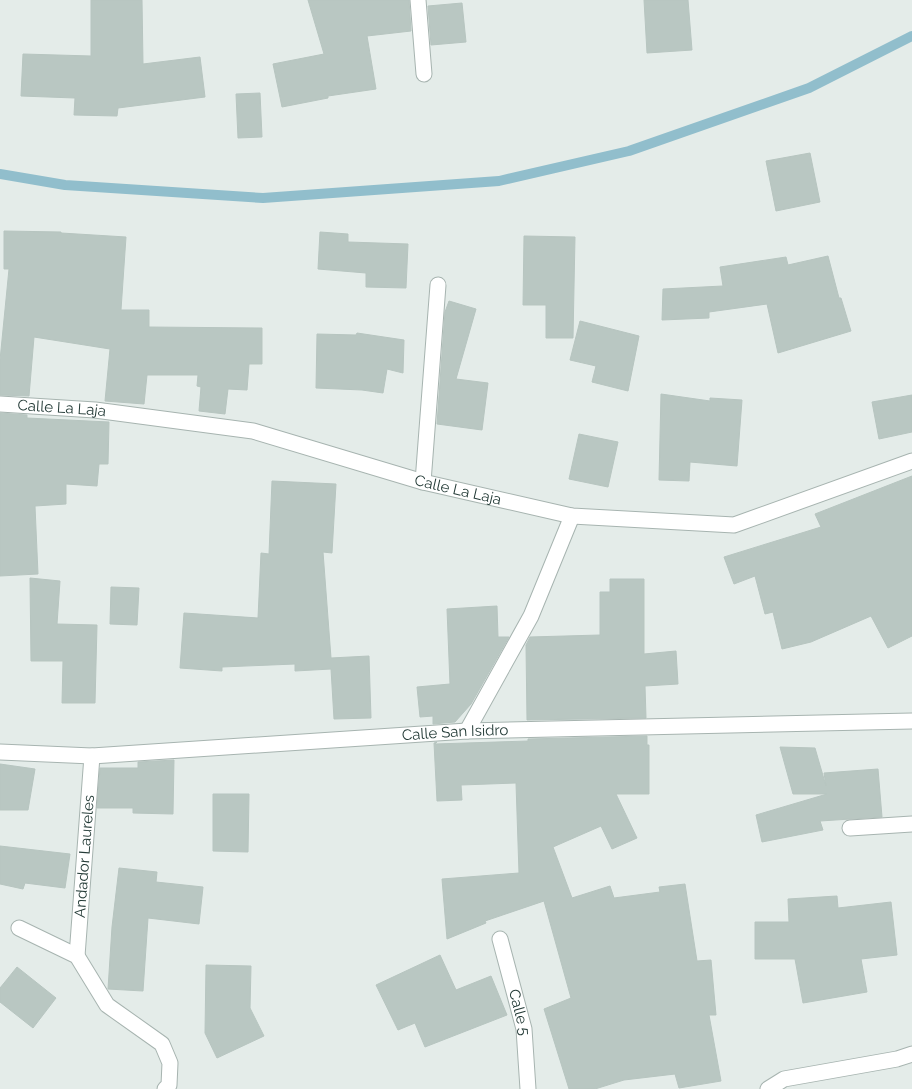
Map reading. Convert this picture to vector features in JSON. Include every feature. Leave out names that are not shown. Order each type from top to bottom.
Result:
[{"type":"street","points":[[418,0],[424,74]]},
{"type":"street","points":[[424,482],[438,285]]},
{"type":"street","name":"Calle La Laja","points":[[0,404],[95,410],[254,431],[424,482],[572,516],[734,524],[912,461]]},
{"type":"street","points":[[467,731],[531,616],[572,516]]},
{"type":"street","name":"Calle San Isidro","points":[[0,752],[92,756],[467,731],[912,721]]},
{"type":"street","name":"Andador Laureles","points":[[77,956],[92,756]]},
{"type":"street","points":[[850,828],[912,824]]},
{"type":"street","points":[[19,928],[77,956],[107,1005],[162,1044],[170,1063],[169,1085],[165,1089]]},
{"type":"street","name":"Calle 5","points":[[500,938],[524,1029],[528,1089]]},
{"type":"street","points":[[768,1089],[784,1079],[896,1059],[912,1054]]},
{"type":"building","points":[[91,0],[142,0],[143,64],[200,57],[205,97],[118,108],[117,116],[74,115],[75,98],[21,96],[23,54],[91,56]]},
{"type":"building","points":[[308,0],[409,0],[411,31],[367,36],[376,89],[328,96],[328,98],[282,107],[273,64],[324,54]]},
{"type":"building","points":[[644,0],[688,0],[692,50],[647,53]]},
{"type":"building","points":[[462,3],[466,42],[431,45],[428,6]]},
{"type":"building","points":[[260,93],[262,137],[238,138],[236,94]]},
{"type":"building","points":[[810,153],[820,202],[776,211],[766,161]]},
{"type":"building","points":[[4,231],[61,232],[126,237],[121,310],[149,310],[149,327],[262,328],[262,364],[249,364],[247,390],[228,389],[225,414],[199,411],[201,387],[197,386],[198,375],[147,375],[144,404],[105,401],[110,349],[34,337],[29,396],[0,395],[0,360],[9,269],[4,269]]},
{"type":"building","points":[[320,232],[348,234],[348,242],[408,244],[406,288],[366,287],[366,273],[318,269]]},
{"type":"building","points":[[524,236],[575,237],[573,338],[546,338],[546,305],[523,305]]},
{"type":"building","points":[[828,256],[839,298],[841,298],[851,331],[778,353],[767,304],[709,312],[709,318],[662,320],[663,289],[723,286],[720,267],[786,257],[788,265]]},
{"type":"building","points":[[449,301],[476,309],[456,379],[488,383],[482,430],[437,424],[445,312]]},
{"type":"building","points":[[580,321],[639,336],[628,391],[592,382],[596,366],[570,360]]},
{"type":"building","points":[[357,333],[404,340],[403,373],[387,369],[383,393],[316,388],[317,334],[356,335]]},
{"type":"building","points":[[661,394],[710,401],[710,398],[742,400],[737,466],[690,462],[689,481],[659,480]]},
{"type":"building","points":[[912,395],[912,432],[879,439],[872,402]]},
{"type":"building","points":[[0,413],[27,415],[27,418],[109,422],[108,464],[99,464],[97,486],[66,484],[66,504],[35,506],[38,574],[0,576]]},
{"type":"building","points":[[579,434],[618,442],[608,487],[569,479]]},
{"type":"building","points":[[912,476],[912,636],[888,648],[871,616],[811,642],[782,649],[773,612],[765,614],[755,576],[734,584],[724,557],[821,527],[815,514]]},
{"type":"building","points":[[272,481],[336,484],[332,553],[323,552],[331,658],[369,656],[371,718],[334,719],[331,669],[295,671],[295,664],[222,667],[222,671],[180,668],[184,613],[258,618],[261,553],[269,554]]},
{"type":"building","points":[[30,578],[60,581],[57,624],[97,625],[95,703],[62,703],[63,661],[31,661]]},
{"type":"building","points":[[610,579],[644,579],[644,654],[676,651],[678,684],[645,686],[646,718],[527,720],[526,645],[530,637],[600,635],[600,592],[610,592]]},
{"type":"building","points":[[111,587],[139,588],[137,625],[110,624]]},
{"type":"building","points":[[497,606],[498,637],[509,637],[471,704],[455,722],[433,724],[433,716],[420,717],[417,687],[450,684],[447,609]]},
{"type":"building","points":[[647,736],[647,745],[649,745],[649,794],[616,794],[637,838],[612,849],[601,826],[553,847],[572,898],[610,886],[614,898],[660,892],[659,887],[685,884],[697,961],[711,960],[716,1015],[709,1015],[721,1081],[679,1088],[675,1074],[624,1080],[595,1089],[569,1089],[544,1009],[571,998],[544,901],[485,921],[486,923],[447,939],[442,879],[519,873],[516,783],[461,785],[462,800],[437,801],[434,743]]},
{"type":"building","points":[[780,747],[815,748],[826,786],[824,773],[878,769],[882,817],[820,821],[823,830],[762,842],[756,815],[827,794],[793,794]]},
{"type":"building","points":[[174,760],[173,814],[133,813],[133,808],[97,808],[100,768],[138,768],[138,762]]},
{"type":"building","points":[[0,764],[35,769],[28,810],[0,810]]},
{"type":"building","points":[[213,794],[249,794],[248,852],[213,851]]},
{"type":"building","points":[[0,846],[70,854],[65,888],[25,883],[23,889],[0,884]]},
{"type":"building","points":[[119,868],[157,872],[156,882],[203,887],[199,924],[148,918],[143,991],[108,989],[112,927]]},
{"type":"building","points":[[837,896],[838,908],[891,902],[897,955],[861,959],[867,992],[803,1003],[795,959],[755,959],[755,922],[789,922],[788,899]]},
{"type":"building","points":[[440,955],[456,990],[491,976],[507,1015],[425,1047],[415,1023],[398,1030],[376,985]]},
{"type":"building","points":[[206,965],[251,966],[250,1008],[264,1036],[217,1058],[205,1033]]},
{"type":"building","points":[[17,967],[56,998],[33,1028],[0,1002],[0,988]]},
{"type":"waterway","points":[[0,174],[65,185],[263,198],[499,181],[629,151],[809,88],[912,36]]}]
